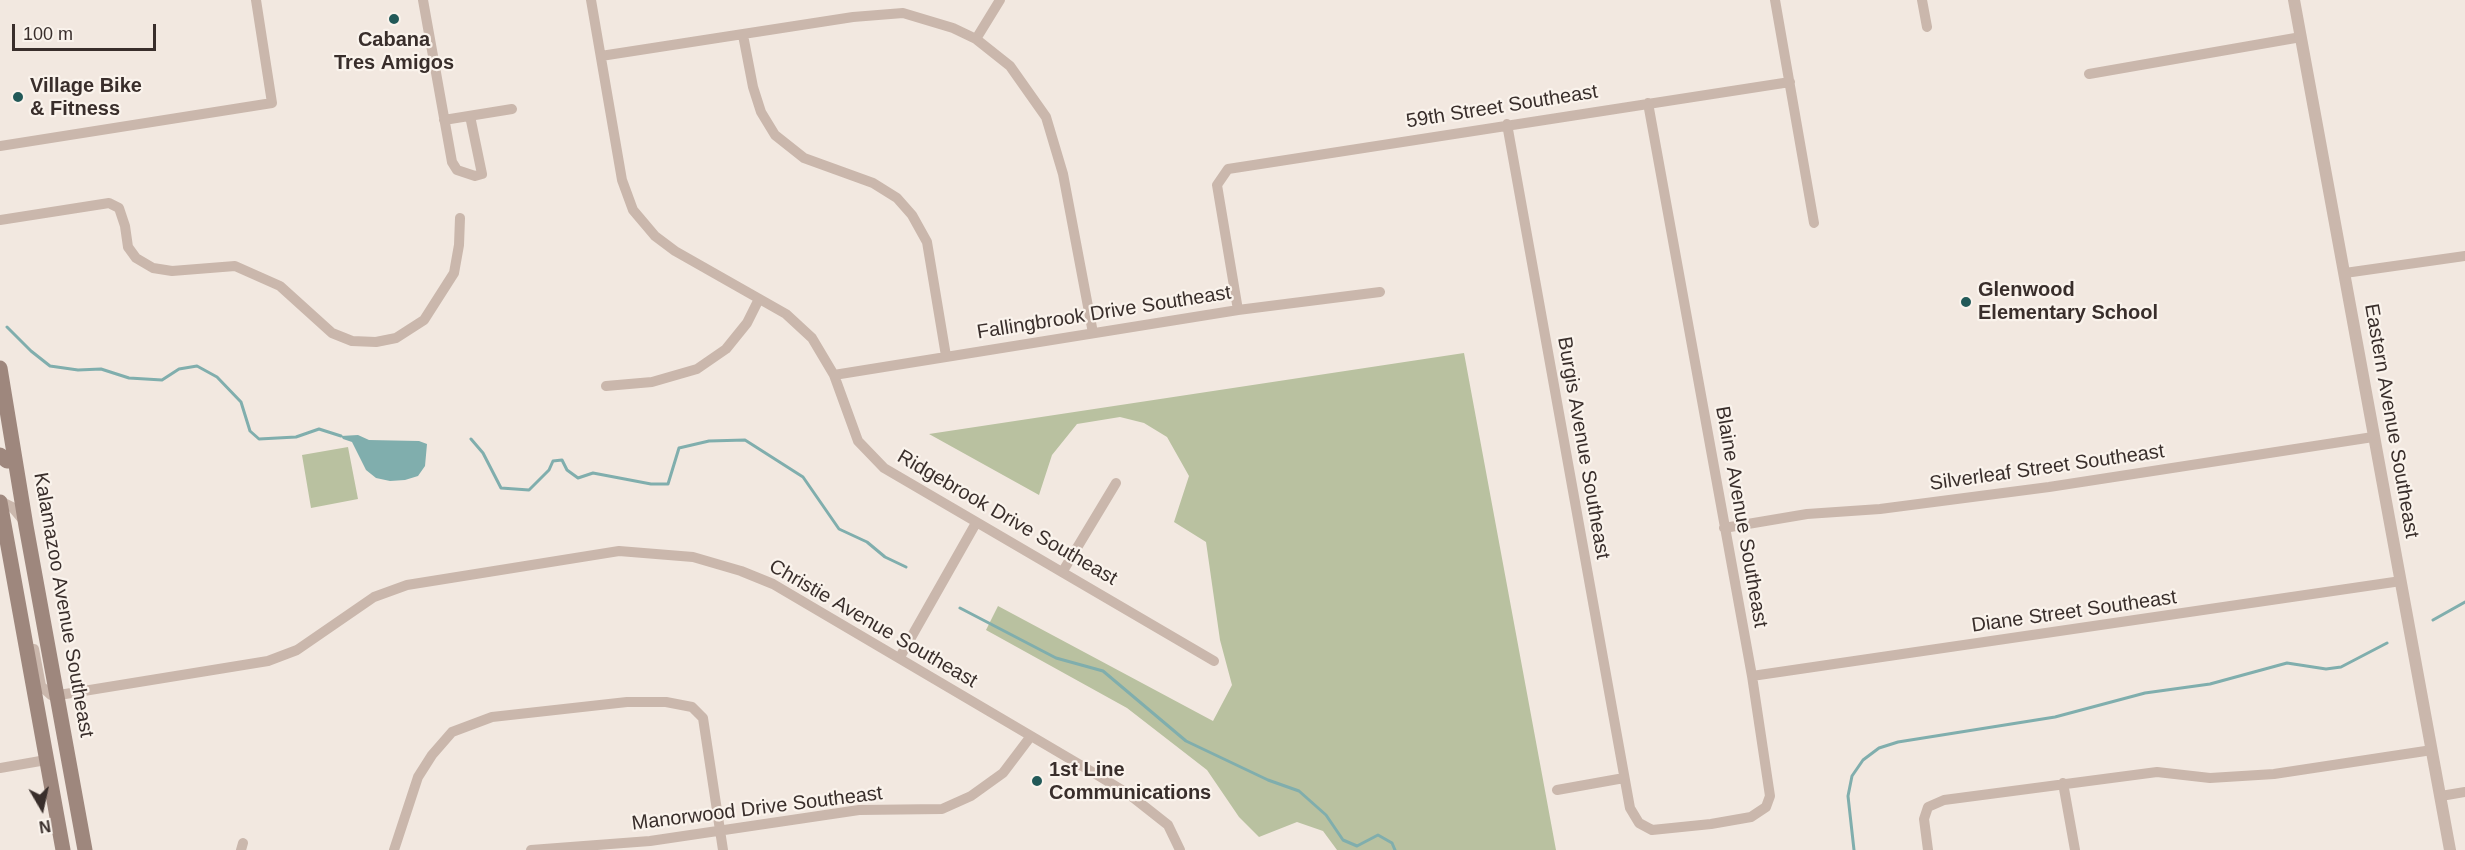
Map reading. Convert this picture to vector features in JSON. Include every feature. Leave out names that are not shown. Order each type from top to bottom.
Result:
[{"type":"main road","name":"Kalamazoo Avenue Southeast","points":[[0,368],[26,526],[59,695],[85,850]]},
{"type":"main road","points":[[0,455],[7,461],[15,461]]},
{"type":"main road","points":[[0,502],[63,850]]},
{"type":"street","points":[[0,146],[272,103],[256,0]]},
{"type":"street","points":[[423,0],[452,162],[457,170],[475,176],[482,174],[470,116]]},
{"type":"street","name":"Ridgebrook Drive Southeast","points":[[591,0],[622,180],[633,210],[655,236],[675,251],[786,314],[812,338],[834,375],[858,441],[884,468],[1063,571],[1214,662]]},
{"type":"street","points":[[976,39],[1000,0]]},
{"type":"street","points":[[1775,0],[1814,223]]},
{"type":"street","points":[[1922,0],[1927,27]]},
{"type":"street","name":"Eastern Avenue Southeast","points":[[2294,0],[2450,850]]},
{"type":"street","points":[[601,56],[853,17],[903,13],[953,28],[976,39],[1010,66],[1046,117],[1063,174],[1094,333]]},
{"type":"street","points":[[743,34],[753,87],[761,112],[776,135],[804,158],[873,183],[897,198],[912,215],[927,242],[946,356]]},
{"type":"street","points":[[2089,74],[2301,37]]},
{"type":"street","name":"59th Street Southeast","points":[[1238,310],[1217,185],[1222,174],[1228,169],[1247,164],[1791,82]]},
{"type":"street","name":"Blaine Avenue Southeast","points":[[1639,823],[1652,830],[1670,830],[1751,817],[1766,807],[1770,796],[1752,676],[1648,103]]},
{"type":"street","points":[[444,120],[512,109]]},
{"type":"street","name":"Burgis Avenue Southeast","points":[[1507,124],[1624,778],[1630,808],[1639,823]]},
{"type":"street","points":[[0,220],[109,203],[119,208],[128,247],[136,258],[153,268],[172,271],[235,266],[280,286],[332,333],[352,341],[376,342],[396,338],[424,320],[454,273],[459,246],[460,218]]},
{"type":"street","points":[[2344,273],[2465,256]]},
{"type":"street","name":"Fallingbrook Drive Southeast","points":[[834,375],[1238,310],[1380,292]]},
{"type":"street","points":[[606,386],[652,382],[697,369],[726,348],[747,322],[759,299]]},
{"type":"street","name":"Silverleaf Street Southeast","points":[[1724,528],[1807,514],[1880,509],[2049,487],[2373,437]]},
{"type":"street","points":[[1063,571],[1116,483]]},
{"type":"street","points":[[0,502],[12,507],[26,526]]},
{"type":"street","points":[[900,657],[976,523]]},
{"type":"street","name":"Christie Avenue Southeast","points":[[59,695],[268,661],[297,650],[374,597],[407,585],[619,551],[693,557],[773,585],[900,657],[1130,795],[1168,825],[1180,850]]},
{"type":"street","name":"Diane Street Southeast","points":[[1752,676],[2401,581]]},
{"type":"street","points":[[21,614],[30,631],[41,686],[51,695],[59,695]]},
{"type":"street","points":[[394,850],[418,777],[432,754],[452,732],[492,717],[627,702],[666,702],[692,707],[703,718],[723,850]]},
{"type":"street","name":"Manorwood Drive Southeast","points":[[531,850],[612,845],[859,810],[942,809],[971,796],[1003,773],[1030,736]]},
{"type":"street","points":[[1928,850],[1924,819],[1928,807],[1944,800],[2157,772],[2210,778],[2274,774],[2432,750]]},
{"type":"street","points":[[0,768],[46,760]]},
{"type":"street","points":[[1557,790],[1624,778]]},
{"type":"street","points":[[2063,783],[2076,850]]},
{"type":"street","points":[[2440,796],[2465,792]]},
{"type":"green space","points":[[1464,353],[1556,850],[1337,850],[1323,831],[1297,822],[1259,837],[1239,817],[1207,770],[1127,708],[986,630],[998,606],[1213,721],[1232,685],[1220,640],[1206,542],[1174,522],[1189,476],[1167,437],[1144,423],[1120,417],[1077,424],[1052,455],[1039,495],[929,434]]},
{"type":"green space","points":[[348,447],[358,499],[311,508],[302,455]]},
{"type":"water","points":[[358,435],[369,440],[419,441],[427,444],[425,466],[418,476],[405,480],[390,481],[376,478],[366,470],[352,442],[341,436]]},
{"type":"waterway","points":[[7,327],[50,366],[78,370],[101,369],[129,378],[162,380],[179,369],[197,366],[217,377],[241,402],[250,431],[259,439],[296,437],[319,429],[341,436]]},
{"type":"waterway","points":[[471,439],[483,453],[501,488],[529,490],[549,470],[553,461],[562,460],[567,470],[578,478],[593,473],[651,484],[668,484],[679,448],[709,441],[745,440],[803,477],[839,529],[867,542],[885,557],[906,567]]},
{"type":"waterway","points":[[2433,620],[2465,602]]},
{"type":"waterway","points":[[960,608],[1056,658],[1103,671],[1186,741],[1268,780],[1299,791],[1326,815],[1343,840],[1357,846],[1378,835],[1392,843],[1395,850]]},
{"type":"waterway","points":[[1854,850],[1848,796],[1852,776],[1863,760],[1879,748],[1898,742],[2055,717],[2145,693],[2210,684],[2287,663],[2326,669],[2341,667],[2387,643]]},
{"type":"place","name":"Cabana Tres Amigos","points":[[394,19]]},
{"type":"place","name":"Village Bike & Fitness","points":[[18,97]]},
{"type":"place","name":"Glenwood Elementary School","points":[[1966,302]]},
{"type":"place","name":"1st Line Communications","points":[[1037,781]]}]
